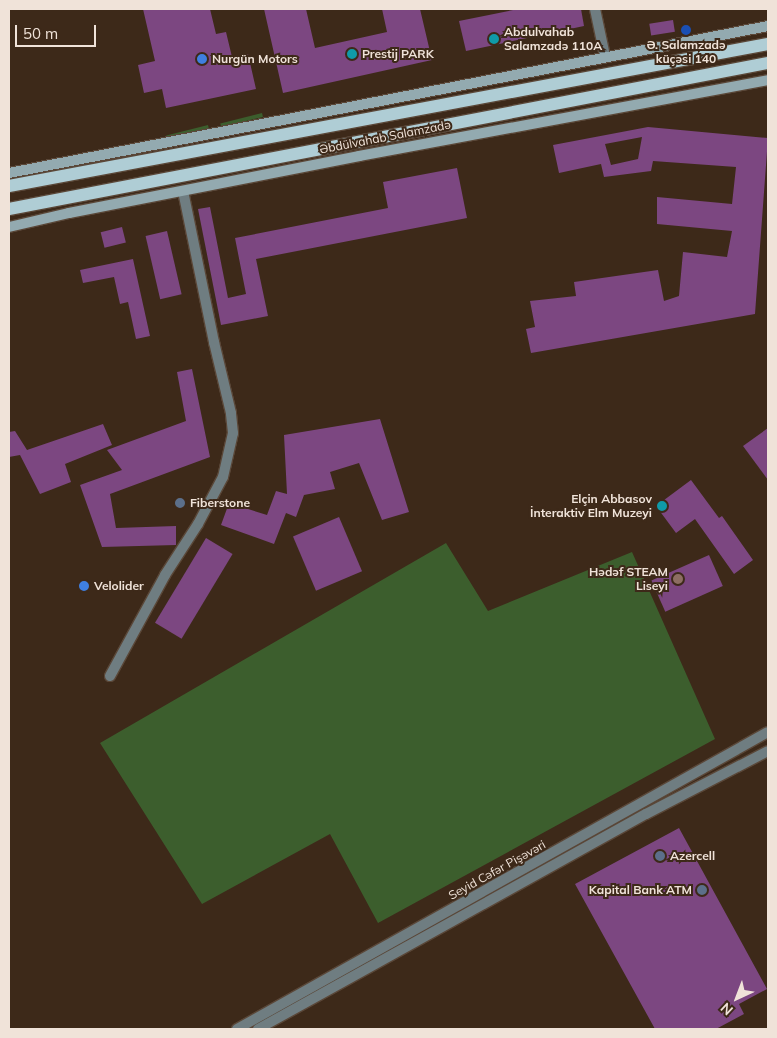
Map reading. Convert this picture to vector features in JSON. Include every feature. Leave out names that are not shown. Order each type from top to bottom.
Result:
[{"type":"main road","points":[[9,173],[605,56],[768,26]]},
{"type":"main road","name":"Əbdülvahab Salamzadə","points":[[9,186],[768,44]]},
{"type":"main road","name":"Əbdülvahab Salamzadə","points":[[9,209],[768,63]]},
{"type":"main road","name":"Əbdülvahab Salamzadə","points":[[9,227],[209,185],[768,80]]},
{"type":"main road","points":[[199,136],[227,145]]},
{"type":"main road","points":[[98,169],[124,151]]},
{"type":"main road","points":[[209,185],[234,165]]},
{"type":"main road","points":[[102,191],[135,200]]},
{"type":"street","points":[[595,9],[605,56]]},
{"type":"street","points":[[110,676],[165,575],[198,524],[223,477],[233,433],[231,413],[214,342],[183,191]]},
{"type":"street","name":"Seyid Cəfər Pişəvəri","points":[[237,1029],[768,732]]},
{"type":"street","name":"Seyid Cəfər Pişəvəri","points":[[258,1029],[638,818],[768,751]]},
{"type":"street","points":[[721,758],[729,772]]},
{"type":"green space","points":[[262,113],[263,117],[221,127],[220,123]]},
{"type":"green space","points":[[208,125],[209,129],[167,139],[166,135]]},
{"type":"green space","points":[[446,543],[488,611],[632,552],[715,739],[378,923],[330,834],[202,904],[100,743]]},
{"type":"building","name":"Nurgün Motors","points":[[143,9],[210,9],[216,34],[226,32],[232,57],[248,54],[256,89],[166,108],[162,89],[144,93],[138,65],[155,61]]},
{"type":"building","name":"Prestij PARK","points":[[264,9],[306,9],[315,48],[387,32],[382,9],[420,9],[432,60],[283,93]]},
{"type":"building","name":"Abdulvahab Salamzadə 110A","points":[[518,9],[581,9],[584,26],[466,51],[459,21]]},
{"type":"building","points":[[673,20],[675,32],[651,36],[649,24]]},
{"type":"building","points":[[648,127],[768,138],[755,314],[531,353],[526,329],[535,327],[530,301],[576,296],[574,282],[658,270],[664,301],[679,296],[683,252],[727,257],[732,231],[657,224],[657,197],[732,204],[736,167],[653,161],[651,171],[604,177],[601,164],[559,173],[553,145]],"holes":[[[642,137],[638,159],[611,165],[605,144]]]},
{"type":"building","points":[[457,168],[467,218],[256,259],[268,316],[221,325],[198,209],[210,207],[228,298],[246,294],[235,238],[388,208],[383,182]]},
{"type":"building","points":[[122,227],[126,243],[105,248],[101,232]]},
{"type":"building","points":[[167,231],[182,294],[160,299],[146,236]]},
{"type":"building","points":[[133,259],[150,336],[136,339],[128,302],[120,304],[114,277],[83,283],[80,270]]},
{"type":"building","points":[[192,369],[210,457],[110,494],[116,528],[176,526],[176,545],[102,547],[80,485],[122,470],[107,450],[186,421],[177,372]]},
{"type":"building","points":[[380,419],[409,512],[382,520],[359,463],[330,472],[335,489],[304,495],[296,517],[286,513],[274,544],[221,525],[229,503],[267,515],[276,491],[287,494],[284,435]]},
{"type":"building","points":[[103,424],[112,445],[65,464],[71,482],[40,494],[20,455],[9,457],[9,432],[15,431],[27,450]]},
{"type":"building","points":[[768,428],[768,480],[743,446]]},
{"type":"building","points":[[691,480],[719,518],[722,516],[753,560],[734,574],[695,519],[676,533],[656,506]]},
{"type":"building","points":[[339,517],[362,571],[316,591],[293,537]]},
{"type":"building","points":[[206,538],[233,554],[182,639],[155,623]]},
{"type":"building","points":[[709,555],[723,586],[665,612],[651,581]]},
{"type":"building","points":[[679,828],[767,989],[739,1004],[744,1014],[716,1029],[655,1029],[575,884]]},
{"type":"place","name":"Ə. Salamzadə küçəsi 140","points":[[686,30]]},
{"type":"place","name":"Abdulvahab Salamzadə 110A","points":[[494,39]]},
{"type":"place","name":"Prestij PARK","points":[[352,54]]},
{"type":"place","name":"Nurgün Motors","points":[[202,59]]},
{"type":"place","name":"Fiberstone","points":[[180,503]]},
{"type":"place","name":"Elçin Abbasov İnteraktiv Elm Muzeyi","points":[[662,506]]},
{"type":"place","name":"Hədəf STEAM Liseyi","points":[[678,579]]},
{"type":"place","name":"Velolider","points":[[84,586]]},
{"type":"place","name":"Azercell","points":[[660,856]]},
{"type":"place","name":"Kapital Bank ATM","points":[[702,890]]}]
